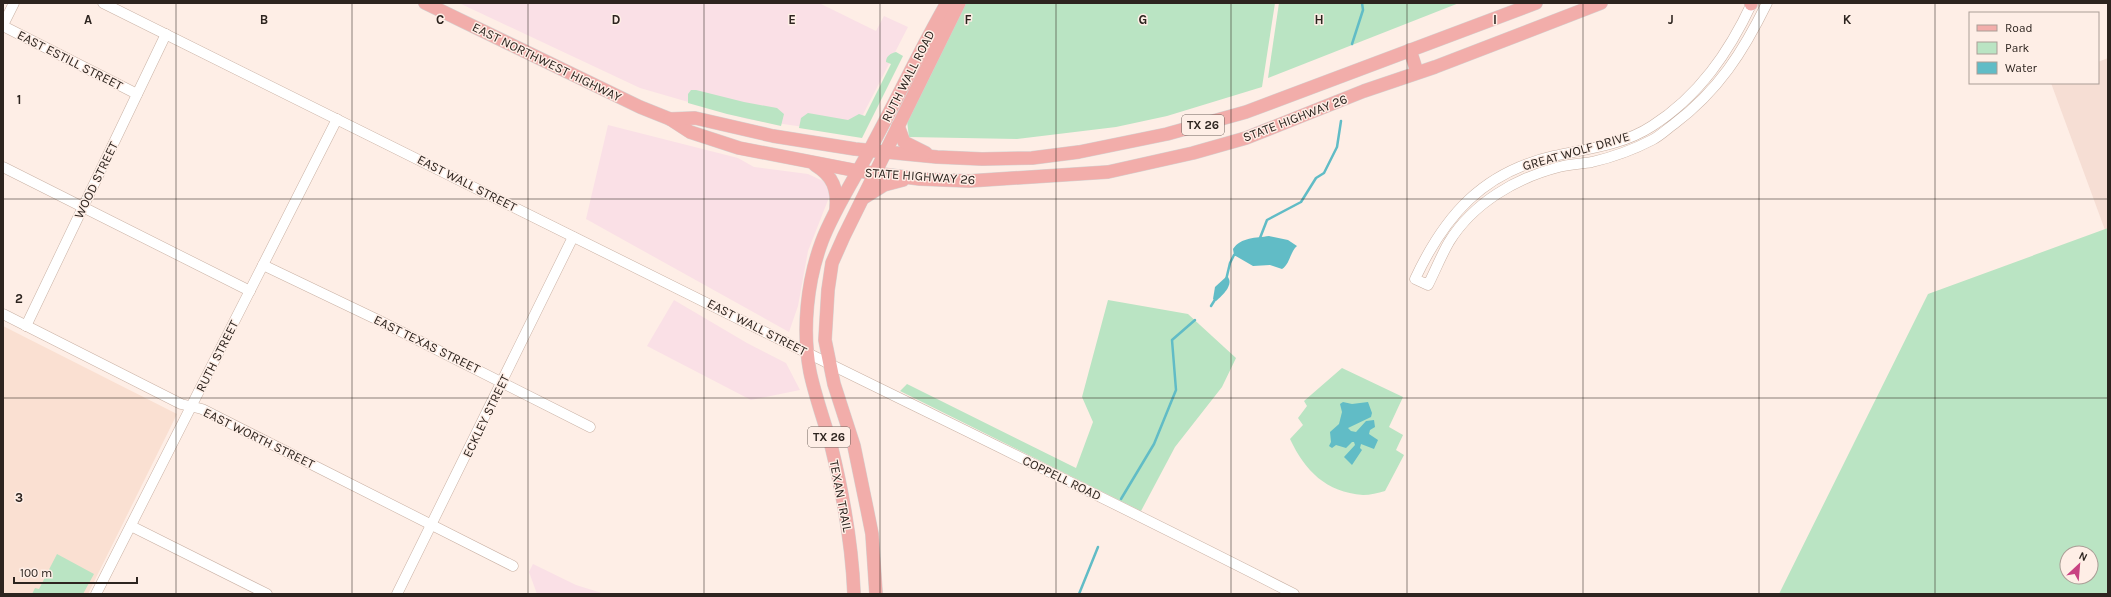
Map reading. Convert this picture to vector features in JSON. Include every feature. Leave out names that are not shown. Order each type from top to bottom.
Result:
[{"type":"main road","name":"EAST NORTHWEST HIGHWAY","points":[[425,3],[640,107],[670,119],[690,132],[739,148],[858,171]]},
{"type":"main road","name":"RUTH WALL ROAD","points":[[870,151],[919,53],[947,3]]},
{"type":"main road","name":"RUTH WALL ROAD","points":[[886,152],[959,3]]},
{"type":"main road","name":"STATE HIGHWAY 26","points":[[870,151],[937,157],[982,159],[1032,158],[1079,152],[1167,134],[1246,112],[1536,3]]},
{"type":"main road","name":"STATE HIGHWAY 26","points":[[858,171],[920,178],[969,181],[1108,172],[1148,163],[1246,138],[1364,91],[1601,3]]},
{"type":"main road","points":[[1410,50],[1417,72]]},
{"type":"main road","name":"EAST NORTHWEST HIGHWAY","points":[[670,119],[695,118],[757,133],[870,151]]},
{"type":"main road","points":[[898,126],[904,142],[920,151],[937,157]]},
{"type":"main road","name":"TEXAN TRAIL","points":[[854,594],[848,521],[831,444],[810,371],[807,329],[810,287],[816,260],[836,210],[870,151]]},
{"type":"main road","name":"TEXAN TRAIL","points":[[876,594],[872,534],[854,446],[834,384],[825,332],[832,263],[886,152]]},
{"type":"main road","points":[[811,163],[825,171],[835,185],[836,210]]},
{"type":"main road","name":"TX 26","points":[[863,198],[884,185],[905,179],[920,178]]},
{"type":"street","points":[[3,26],[14,3]]},
{"type":"street","name":"EAST WALL STREET","points":[[103,3],[830,364]]},
{"type":"street","name":"GREAT WOLF DRIVE","points":[[1751,3],[1738,33],[1720,61],[1700,86],[1683,102],[1652,126],[1622,140],[1525,164],[1493,180],[1462,206],[1438,237],[1415,279],[1428,285],[1450,241],[1471,214],[1499,192],[1530,176],[1560,166],[1592,162],[1621,154],[1654,140],[1691,111],[1716,86],[1740,54],[1767,3]]},
{"type":"street","name":"EAST ESTILL STREET","points":[[3,26],[137,94]]},
{"type":"street","name":"WOOD STREET","points":[[26,326],[166,34]]},
{"type":"street","name":"RUTH STREET","points":[[96,594],[337,119]]},
{"type":"street","points":[[3,167],[250,291]]},
{"type":"street","name":"ECKLEY STREET","points":[[398,594],[573,237]]},
{"type":"street","name":"EAST TEXAS STREET","points":[[263,265],[503,382],[590,427]]},
{"type":"street","name":"EAST WORTH STREET","points":[[3,314],[181,404],[202,409],[513,566]]},
{"type":"street","name":"COPPELL ROAD","points":[[830,364],[1178,535],[1294,594]]},
{"type":"street","points":[[131,526],[267,594]]},
{"type":"shaded area","points":[[459,3],[819,3],[876,31],[884,16],[908,27],[853,134],[747,119],[640,88]]},
{"type":"shaded area","points":[[2108,58],[2108,228],[2105,230],[2051,84],[2099,84],[2099,62]]},
{"type":"shaded area","points":[[608,125],[738,158],[754,167],[808,174],[823,181],[828,188],[830,195],[808,251],[798,306],[789,332],[586,219]]},
{"type":"shaded area","points":[[674,300],[747,343],[786,363],[800,390],[751,400],[647,346]]},
{"type":"shaded area","points":[[3,326],[177,414],[88,594],[3,594]]},
{"type":"shaded area","points":[[533,564],[576,585],[605,594],[537,594],[529,572]]},
{"type":"green space","points":[[966,3],[1275,3],[1262,87],[1167,116],[1116,127],[1017,139],[909,137],[907,121]]},
{"type":"green space","points":[[1279,3],[1459,3],[1268,78]]},
{"type":"green space","points":[[896,52],[903,56],[862,138],[799,128],[801,118],[808,113],[848,120],[859,114],[865,116],[891,64],[886,62],[887,58]]},
{"type":"green space","points":[[691,90],[777,108],[784,114],[781,126],[727,114],[688,103],[688,94]]},
{"type":"green space","points":[[2108,228],[2108,594],[1779,594],[1928,294]]},
{"type":"green space","points":[[1108,300],[1188,314],[1236,358],[1222,387],[1175,447],[1141,511],[900,391],[907,384],[1076,468],[1093,422],[1082,397]]},
{"type":"green space","points":[[1342,368],[1403,397],[1389,427],[1403,435],[1396,450],[1404,455],[1385,491],[1363,495],[1350,493],[1328,484],[1318,478],[1310,470],[1290,439],[1303,425],[1298,418],[1307,406],[1304,401]]},
{"type":"green space","points":[[57,554],[94,574],[83,594],[32,594],[35,588],[39,589]]},
{"type":"water","points":[[1269,236],[1288,240],[1297,246],[1287,264],[1282,269],[1270,265],[1253,266],[1234,255],[1233,249],[1240,242]]},
{"type":"water","points":[[1227,276],[1230,283],[1229,286],[1216,301],[1213,299],[1215,287]]},
{"type":"water","points":[[1343,402],[1352,404],[1368,402],[1372,413],[1371,417],[1348,428],[1351,431],[1356,432],[1366,421],[1374,420],[1375,427],[1370,430],[1369,434],[1378,440],[1374,449],[1361,444],[1360,448],[1362,450],[1352,465],[1344,457],[1355,445],[1354,442],[1346,448],[1336,445],[1332,448],[1329,446],[1331,442],[1330,432],[1339,424],[1342,412],[1340,404]]},
{"type":"waterway","points":[[1352,44],[1363,10],[1362,3]]},
{"type":"waterway","points":[[1260,238],[1267,220],[1301,202],[1316,178],[1324,173],[1337,147],[1341,121]]},
{"type":"waterway","points":[[1226,280],[1230,263],[1234,255],[1237,254]]},
{"type":"waterway","points":[[1211,306],[1216,298]]},
{"type":"waterway","points":[[1121,499],[1154,444],[1176,390],[1172,340],[1195,320]]},
{"type":"waterway","points":[[1079,594],[1098,547]]}]
